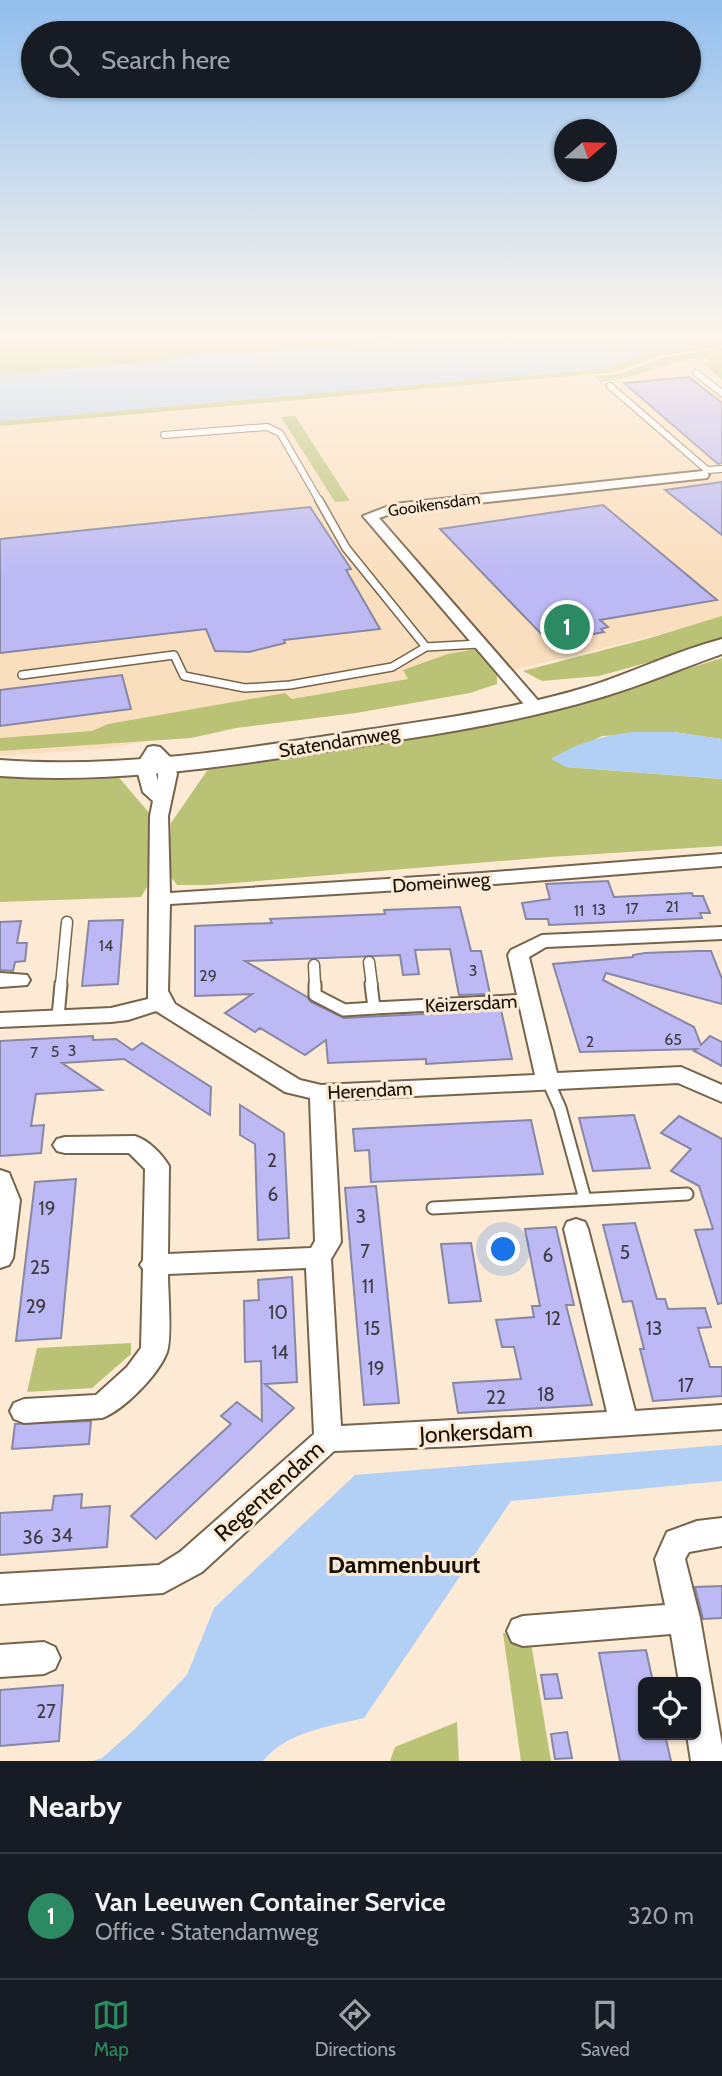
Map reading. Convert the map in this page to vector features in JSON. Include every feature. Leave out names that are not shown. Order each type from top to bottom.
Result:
[{"type":"main road","name":"Statendamweg","points":[[3,768],[40,771],[155,761],[345,728],[595,692],[643,677],[664,665],[722,646]]},
{"type":"street","name":"Gooikensdam","points":[[529,701],[370,516],[394,508],[705,473]]},
{"type":"street","points":[[0,1020],[128,1013],[159,1002],[157,991],[161,798],[152,792],[155,761]]},
{"type":"street","name":"Domeinweg","points":[[160,899],[482,880],[722,860]]},
{"type":"street","name":"Keizersdam","points":[[528,1000],[517,955],[542,941],[722,933]]},
{"type":"street","points":[[528,1000],[548,1081]]},
{"type":"street","name":"Herendam","points":[[159,1002],[293,1086],[321,1093],[681,1075],[722,1094]]},
{"type":"street","name":"Regentendam","points":[[0,1589],[163,1579],[191,1562],[328,1439],[318,1258],[328,1242],[321,1093]]},
{"type":"street","points":[[24,1411],[102,1406],[137,1375],[154,1350],[153,1265],[157,1166],[135,1144],[65,1145]]},
{"type":"street","points":[[0,1179],[8,1200],[0,1258]]},
{"type":"street","points":[[576,1229],[624,1423]]},
{"type":"street","points":[[153,1265],[318,1258]]},
{"type":"street","name":"Jonkersdam","points":[[328,1439],[722,1417]]},
{"type":"street","points":[[694,1677],[670,1559],[678,1542],[697,1535],[722,1532]]},
{"type":"street","points":[[523,1630],[684,1618]]},
{"type":"street","points":[[0,1661],[44,1658]]},
{"type":"street","points":[[701,1718],[708,1761]]},
{"type":"lane","points":[[642,415],[705,473]]},
{"type":"lane","points":[[163,435],[267,428],[280,433],[346,548],[426,647]]},
{"type":"lane","name":"Gooikensdam","points":[[705,473],[722,469]]},
{"type":"lane","points":[[22,675],[174,655],[184,676],[245,688],[289,685],[392,667],[426,647],[479,644]]},
{"type":"lane","points":[[58,1017],[67,922]]},
{"type":"lane","points":[[369,962],[374,1008]]},
{"type":"lane","name":"Keizersdam","points":[[314,965],[315,995],[344,1010],[528,1000]]},
{"type":"lane","points":[[548,1081],[560,1108],[584,1199]]},
{"type":"lane","points":[[433,1208],[687,1194]]},
{"type":"shaded area","points":[[0,415],[722,415],[722,619],[489,676],[110,748],[0,756]]},
{"type":"green space","points":[[67,415],[123,415],[0,426],[0,421]]},
{"type":"green space","points":[[295,416],[350,501],[335,502],[281,417]]},
{"type":"green space","points":[[722,616],[722,642],[599,676],[542,681],[523,671],[650,638]]},
{"type":"green space","points":[[476,649],[497,672],[497,684],[470,693],[356,713],[236,728],[191,738],[0,751],[0,738],[92,731],[108,724],[285,693],[292,699],[408,679],[403,670],[448,654]]},
{"type":"green space","points":[[722,658],[722,739],[673,732],[602,736],[552,759],[567,767],[722,779],[722,846],[209,885],[177,885],[168,873],[171,823],[211,765],[605,694]]},
{"type":"green space","points":[[115,773],[151,815],[147,887],[141,897],[0,902],[0,776]]},
{"type":"green space","points":[[131,1343],[131,1354],[92,1388],[27,1392],[37,1348]]},
{"type":"green space","points":[[529,1631],[551,1761],[521,1761],[503,1633]]},
{"type":"green space","points":[[457,1722],[459,1761],[390,1761],[395,1747]]},
{"type":"water","points":[[0,415],[67,415],[0,421]]},
{"type":"water","points":[[632,732],[674,732],[722,739],[722,779],[567,767],[551,759],[590,741]]},
{"type":"water","points":[[722,1445],[722,1481],[511,1501],[364,1718],[323,1727],[296,1737],[273,1751],[263,1761],[93,1761],[102,1758],[134,1730],[187,1675],[214,1608],[355,1475]]},
{"type":"building","points":[[661,415],[722,415],[722,463],[718,464]]},
{"type":"building","points":[[722,482],[722,535],[665,490]]},
{"type":"building","points":[[603,505],[717,600],[600,620],[608,627],[601,629],[604,632],[549,642],[440,529]]},
{"type":"building","points":[[310,507],[351,569],[346,570],[380,629],[284,640],[285,643],[249,652],[215,651],[206,629],[0,653],[0,539]]},
{"type":"building","points":[[122,675],[131,709],[0,726],[0,690]]},
{"type":"building","points":[[608,881],[614,897],[692,893],[693,896],[703,896],[710,913],[700,913],[702,918],[549,925],[548,919],[526,919],[522,903],[550,899],[546,884]]},
{"type":"building","points":[[460,907],[471,951],[481,951],[490,994],[459,995],[450,949],[415,950],[419,974],[403,975],[400,955],[245,961],[307,997],[311,1002],[344,1018],[501,1010],[512,1059],[426,1064],[426,1059],[328,1063],[326,1040],[305,1055],[260,1028],[255,1032],[225,1013],[252,994],[195,996],[195,926],[272,923],[270,919],[385,914],[384,910]]},
{"type":"building","points":[[123,920],[118,984],[82,986],[89,921]]},
{"type":"building","points":[[21,921],[17,943],[27,943],[25,961],[15,962],[13,971],[0,970],[0,922]]},
{"type":"building","points":[[711,951],[722,979],[722,1004],[606,973],[603,980],[694,1027],[701,1045],[710,1036],[722,1042],[722,1066],[694,1051],[697,1049],[580,1052],[553,964],[633,957],[645,953]]},
{"type":"building","points":[[93,1036],[93,1040],[116,1039],[132,1050],[142,1043],[211,1087],[210,1115],[124,1059],[62,1063],[102,1090],[36,1094],[31,1126],[44,1125],[41,1153],[0,1156],[0,1041]]},
{"type":"building","points":[[240,1105],[284,1133],[289,1238],[258,1240],[255,1144],[240,1135]]},
{"type":"building","points":[[634,1115],[650,1168],[593,1171],[579,1118]]},
{"type":"building","points":[[679,1116],[722,1139],[722,1303],[718,1304],[695,1230],[713,1229],[699,1186],[671,1171],[691,1149],[661,1133]]},
{"type":"building","points":[[531,1120],[543,1174],[371,1182],[369,1150],[355,1151],[353,1129]]},
{"type":"building","points":[[76,1179],[61,1338],[16,1341],[35,1182]]},
{"type":"building","points":[[376,1186],[399,1403],[364,1405],[345,1188]]},
{"type":"building","points":[[635,1223],[657,1299],[665,1299],[668,1309],[705,1308],[711,1327],[698,1328],[710,1367],[722,1367],[722,1396],[653,1401],[632,1301],[623,1302],[603,1225]]},
{"type":"building","points":[[556,1227],[574,1305],[566,1305],[592,1405],[458,1413],[453,1383],[521,1379],[514,1347],[502,1347],[496,1320],[534,1317],[532,1306],[540,1306],[525,1229]]},
{"type":"building","points":[[471,1243],[481,1301],[449,1303],[441,1244]]},
{"type":"building","points":[[292,1277],[297,1382],[265,1384],[294,1408],[156,1539],[131,1516],[231,1424],[221,1416],[237,1402],[262,1421],[261,1361],[245,1362],[244,1301],[259,1300],[258,1280]]},
{"type":"building","points":[[91,1421],[89,1444],[12,1449],[15,1424]]},
{"type":"building","points":[[82,1494],[81,1508],[110,1506],[107,1547],[0,1555],[0,1513],[52,1510],[54,1496]]},
{"type":"building","points":[[722,1586],[722,1618],[703,1619],[695,1587]]},
{"type":"building","points":[[646,1650],[652,1677],[638,1677],[638,1740],[666,1740],[671,1761],[620,1761],[599,1653]]},
{"type":"building","points":[[557,1674],[562,1698],[545,1699],[541,1675]]},
{"type":"building","points":[[63,1685],[59,1741],[0,1746],[0,1690]]},
{"type":"building","points":[[567,1732],[572,1758],[555,1759],[551,1734]]},
{"type":"place","name":"Van Leeuwen Container Service","points":[[567,627]]},
{"type":"district","name":"Dammenbuurt","points":[[404,1565]]}]
